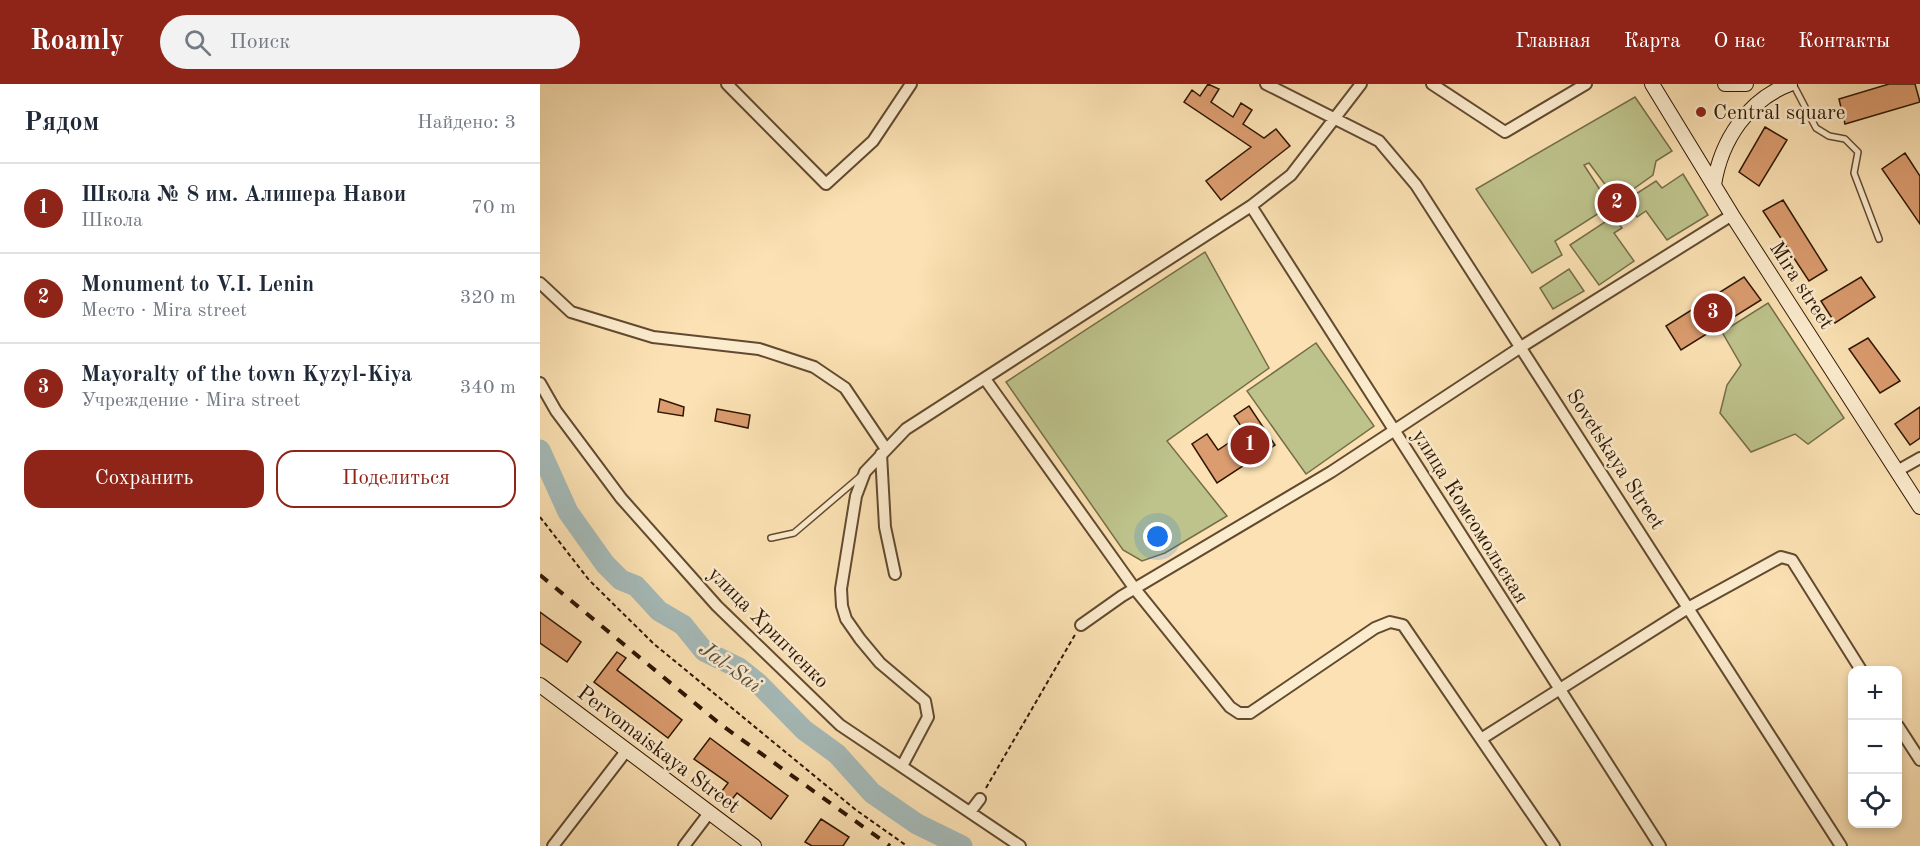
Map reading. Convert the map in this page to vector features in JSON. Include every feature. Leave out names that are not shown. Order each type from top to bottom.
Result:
[{"type":"main road","name":"Mira street","points":[[1652,84],[1732,215],[1920,507]]},
{"type":"main road","points":[[1725,84],[1746,84]]},
{"type":"main road","points":[[1714,184],[1718,166],[1741,121],[1763,98],[1792,84]]},
{"type":"main road","name":"Pervomaiskaya Street","points":[[540,684],[754,846]]},
{"type":"street","points":[[727,84],[826,184],[873,141],[911,84]]},
{"type":"street","name":"Sovetskaya Street","points":[[1266,84],[1385,145],[1416,185],[1841,846]]},
{"type":"street","points":[[902,766],[928,717],[925,701],[880,663],[846,619],[842,606],[843,568],[856,496],[865,472],[906,429],[1251,206],[1291,175],[1361,84]]},
{"type":"street","points":[[1431,84],[1505,132],[1586,84]]},
{"type":"street","name":"улица Комсомольская","points":[[1251,206],[1660,846]]},
{"type":"street","points":[[1081,625],[1135,589],[1330,472],[1521,347],[1732,215]]},
{"type":"street","points":[[540,283],[571,312],[642,334],[759,349],[814,367],[845,388],[883,452],[885,527],[895,574]]},
{"type":"street","points":[[985,378],[1135,589],[1221,699],[1239,713],[1250,713],[1375,628],[1390,622],[1403,625],[1554,846]]},
{"type":"street","name":"улица Хрипченко","points":[[540,384],[556,411],[621,498],[717,606],[840,725],[1020,846]]},
{"type":"street","points":[[1897,471],[1920,458]]},
{"type":"street","points":[[1481,739],[1688,608],[1765,564],[1787,557],[1858,666]]},
{"type":"street","points":[[1902,732],[1920,760]]},
{"type":"street","points":[[553,846],[627,750]]},
{"type":"street","points":[[970,812],[980,799]]},
{"type":"street","points":[[684,846],[709,813]]},
{"type":"lane","points":[[1792,84],[1816,128],[1829,136],[1845,139],[1858,152],[1854,173],[1880,239]]},
{"type":"lane","points":[[771,538],[794,533],[865,472]]},
{"type":"path","points":[[540,517],[589,580],[654,644],[856,810],[907,846]]},
{"type":"path","points":[[980,799],[1081,625]]},
{"type":"green space","points":[[1635,97],[1672,151],[1656,161],[1653,175],[1622,197],[1617,193],[1613,195],[1589,163],[1584,165],[1606,199],[1603,202],[1607,208],[1555,241],[1562,255],[1532,273],[1476,189]]},
{"type":"green space","points":[[1683,174],[1708,215],[1667,240],[1646,211],[1637,217],[1625,201],[1656,181],[1662,188]]},
{"type":"green space","points":[[1614,216],[1622,228],[1614,233],[1634,261],[1599,285],[1570,245]]},
{"type":"green space","points":[[1205,252],[1269,368],[1167,441],[1227,516],[1165,553],[1142,561],[1123,550],[1006,382]]},
{"type":"green space","points":[[1569,269],[1584,291],[1553,309],[1540,288]]},
{"type":"green space","points":[[1768,303],[1844,418],[1808,444],[1795,434],[1751,452],[1720,413],[1727,385],[1741,365],[1722,332]]},
{"type":"green space","points":[[1316,343],[1374,426],[1306,474],[1247,391]]},
{"type":"building","points":[[1208,84],[1219,89],[1211,102],[1233,117],[1241,103],[1252,110],[1243,124],[1264,138],[1276,129],[1290,146],[1221,200],[1206,181],[1251,147],[1184,102],[1192,90],[1200,96]]},
{"type":"building","points":[[1889,84],[1915,84],[1920,102],[1845,124],[1839,99]]},
{"type":"building","points":[[1765,127],[1787,140],[1759,186],[1739,172]]},
{"type":"building","points":[[1905,153],[1920,176],[1920,224],[1882,169]]},
{"type":"building","points":[[1783,200],[1827,270],[1809,281],[1763,211]]},
{"type":"building","points":[[1744,277],[1761,300],[1681,350],[1666,326]]},
{"type":"building","points":[[1861,277],[1875,297],[1835,323],[1821,301]]},
{"type":"building","points":[[1868,338],[1900,381],[1880,393],[1849,349]]},
{"type":"building","points":[[660,399],[684,407],[683,416],[658,412]]},
{"type":"building","points":[[1249,406],[1275,445],[1217,483],[1192,444],[1207,434],[1218,450],[1245,432],[1234,416]]},
{"type":"building","points":[[1920,407],[1920,438],[1910,445],[1895,424]]},
{"type":"building","points":[[717,409],[750,415],[748,428],[715,421]]},
{"type":"building","points":[[540,612],[581,642],[567,662],[540,643]]},
{"type":"building","points":[[617,652],[626,658],[617,670],[682,720],[668,738],[594,682]]},
{"type":"building","points":[[710,738],[788,796],[771,819],[737,793],[729,803],[719,795],[728,783],[694,759]]},
{"type":"building","points":[[821,819],[849,837],[843,846],[812,846],[805,842]]},
{"type":"waterway","name":"Jal-Sai","points":[[540,450],[568,512],[605,564],[621,580],[636,586],[659,611],[683,625],[704,651],[739,668],[759,684],[804,730],[837,754],[872,793],[917,824],[962,846]]},
{"type":"railway","points":[[540,575],[720,724],[890,846]]},
{"type":"place","name":"Central square","points":[[1701,112]]},
{"type":"place","name":"Monument to V.I. Lenin","points":[[1617,203]]},
{"type":"place","name":"Мayoralty of the town Kyzyl-Kiya","points":[[1713,313]]},
{"type":"place","name":"Школа № 8 им. Алишера Навои","points":[[1250,445]]}]
